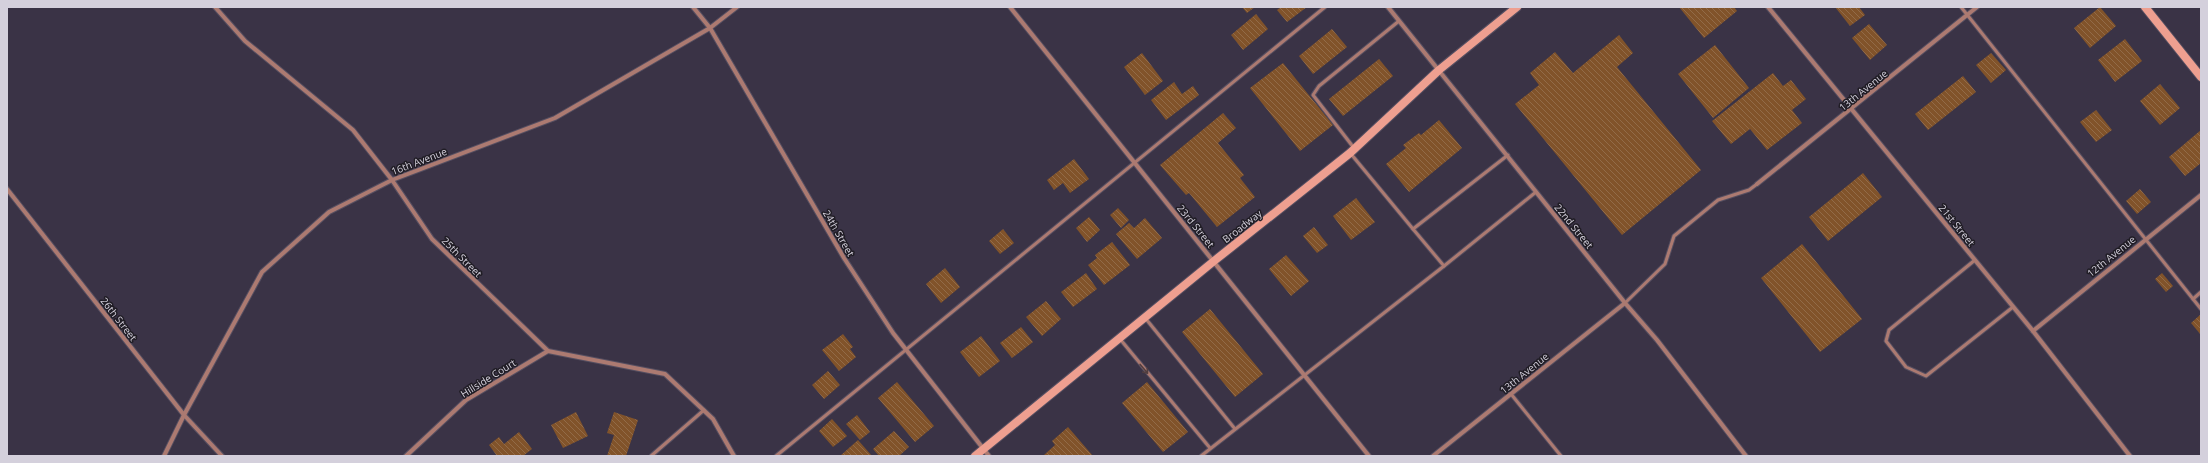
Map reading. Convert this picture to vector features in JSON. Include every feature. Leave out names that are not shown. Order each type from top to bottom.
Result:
[{"type":"main road","name":"Broadway","points":[[975,456],[1214,261],[1353,151],[1439,70],[1517,7]]},
{"type":"main road","points":[[2145,7],[2201,77]]},
{"type":"street","name":"25th Street","points":[[215,7],[245,41],[353,130],[392,180],[432,239],[548,351]]},
{"type":"street","name":"24th Street","points":[[693,7],[710,28],[844,258],[905,350],[989,456]]},
{"type":"street","name":"16th Avenue","points":[[164,456],[184,415],[262,272],[329,212],[392,180],[555,118],[710,28],[737,7]]},
{"type":"street","name":"23rd Street","points":[[1010,7],[1369,456]]},
{"type":"street","name":"22nd Street","points":[[1388,7],[1625,303],[1658,340],[1746,456]]},
{"type":"street","name":"21st Street","points":[[1768,7],[2033,331],[2130,456]]},
{"type":"street","name":"13th Avenue","points":[[1757,184],[1851,110],[1977,7]]},
{"type":"street","name":"26th Street","points":[[7,189],[184,415],[222,456]]},
{"type":"street","name":"12th Avenue","points":[[2033,331],[2144,239],[2201,195]]},
{"type":"street","name":"13th Avenue","points":[[1432,456],[1625,303]]},
{"type":"street","points":[[548,351],[664,374],[713,419],[734,456]]},
{"type":"street","name":"Hillside Court","points":[[406,456],[466,400],[548,351]]},
{"type":"lane","points":[[776,456],[1325,7]]},
{"type":"lane","points":[[1961,7],[2201,309]]},
{"type":"lane","points":[[1399,21],[1319,86],[1313,95],[1353,151],[1444,266]]},
{"type":"lane","points":[[1414,229],[1508,155]]},
{"type":"lane","points":[[1625,303],[1665,264],[1674,236],[1718,200],[1749,190],[1757,184]]},
{"type":"lane","points":[[1201,456],[1536,192]]},
{"type":"lane","points":[[1975,260],[1889,330],[1886,341],[1906,367],[1926,376],[2013,307]]},
{"type":"lane","points":[[2193,299],[2201,292]]},
{"type":"lane","points":[[1144,318],[1235,429]]},
{"type":"lane","points":[[1120,338],[1210,448]]},
{"type":"lane","points":[[1511,394],[1561,456]]},
{"type":"lane","points":[[652,456],[704,410]]},
{"type":"building","points":[[1242,7],[1255,7],[1247,13]]},
{"type":"building","points":[[1281,7],[1307,7],[1287,22],[1277,10]]},
{"type":"building","points":[[1679,7],[1734,7],[1737,11],[1704,38]]},
{"type":"building","points":[[1835,7],[1859,7],[1865,15],[1850,26]]},
{"type":"building","points":[[2100,7],[2116,26],[2090,48],[2074,28]]},
{"type":"building","points":[[1256,14],[1268,29],[1243,50],[1231,35]]},
{"type":"building","points":[[1869,24],[1887,45],[1870,60],[1852,38]]},
{"type":"building","points":[[1332,29],[1347,47],[1313,74],[1299,56]]},
{"type":"building","points":[[1619,35],[1633,53],[1617,67],[1701,170],[1622,235],[1515,104],[1539,85],[1530,73],[1555,52],[1573,73]]},
{"type":"building","points":[[2125,39],[2142,61],[2115,82],[2098,60]]},
{"type":"building","points":[[1715,45],[1749,88],[1713,118],[1678,74]]},
{"type":"building","points":[[1142,53],[1163,81],[1145,95],[1124,67]]},
{"type":"building","points":[[1991,53],[2006,70],[1991,83],[1976,65]]},
{"type":"building","points":[[1379,59],[1393,76],[1343,116],[1329,99]]},
{"type":"building","points":[[1283,63],[1333,125],[1300,151],[1250,88]]},
{"type":"building","points":[[1773,73],[1783,86],[1791,80],[1806,99],[1792,110],[1802,123],[1767,150],[1750,129],[1731,144],[1712,121]]},
{"type":"building","points":[[1963,76],[1976,92],[1928,130],[1915,114]]},
{"type":"building","points":[[1174,82],[1182,94],[1193,86],[1199,95],[1166,120],[1151,100]]},
{"type":"building","points":[[2160,84],[2180,108],[2160,125],[2140,101]]},
{"type":"building","points":[[2096,110],[2112,130],[2096,142],[2080,122]]},
{"type":"building","points":[[1223,113],[1236,128],[1218,143],[1244,175],[1240,178],[1255,197],[1217,227],[1189,193],[1186,195],[1160,165]]},
{"type":"building","points":[[1439,120],[1462,148],[1409,192],[1386,164],[1406,148],[1403,145],[1419,133],[1421,135]]},
{"type":"building","points":[[2201,130],[2201,163],[2185,176],[2169,157]]},
{"type":"building","points":[[1074,159],[1089,179],[1070,193],[1063,183],[1054,190],[1047,180]]},
{"type":"building","points":[[1863,173],[1882,197],[1828,241],[1809,217]]},
{"type":"building","points":[[2140,189],[2151,202],[2137,214],[2126,201]]},
{"type":"building","points":[[1356,198],[1375,222],[1351,240],[1333,216]]},
{"type":"building","points":[[1118,208],[1129,220],[1121,228],[1110,215]]},
{"type":"building","points":[[1089,217],[1100,230],[1087,242],[1076,228]]},
{"type":"building","points":[[1145,218],[1162,238],[1137,259],[1116,234],[1129,223],[1134,228]]},
{"type":"building","points":[[1314,227],[1328,245],[1317,253],[1303,236]]},
{"type":"building","points":[[1003,229],[1014,243],[1000,254],[989,241]]},
{"type":"building","points":[[1112,242],[1130,265],[1104,285],[1088,265],[1097,258],[1095,255]]},
{"type":"building","points":[[1802,244],[1862,319],[1820,352],[1761,278]]},
{"type":"building","points":[[1286,255],[1309,281],[1291,296],[1269,269]]},
{"type":"building","points":[[945,268],[960,287],[941,303],[926,284]]},
{"type":"building","points":[[1086,273],[1097,289],[1073,307],[1061,292]]},
{"type":"building","points":[[2162,273],[2173,286],[2166,292],[2155,279]]},
{"type":"building","points":[[1046,301],[1061,319],[1042,336],[1026,317]]},
{"type":"building","points":[[1210,309],[1263,374],[1235,397],[1182,332]]},
{"type":"building","points":[[2200,315],[2201,316],[2201,335],[2191,323]]},
{"type":"building","points":[[1021,327],[1033,342],[1012,358],[1000,343]]},
{"type":"building","points":[[843,334],[853,347],[850,349],[856,357],[839,371],[822,350]]},
{"type":"building","points":[[981,336],[1000,361],[979,377],[960,352]]},
{"type":"building","points":[[828,371],[840,385],[824,399],[812,385]]},
{"type":"building","points":[[897,382],[934,426],[915,442],[878,398]]},
{"type":"building","points":[[1147,382],[1188,432],[1163,452],[1122,403]]},
{"type":"building","points":[[576,412],[588,436],[563,448],[551,425]]},
{"type":"building","points":[[614,412],[638,420],[626,456],[607,456],[614,435],[607,433]]},
{"type":"building","points":[[857,415],[870,432],[860,440],[846,424]]},
{"type":"building","points":[[832,419],[847,436],[833,447],[819,431]]},
{"type":"building","points":[[1068,427],[1093,456],[1044,455],[1055,445],[1052,441]]},
{"type":"building","points":[[894,431],[909,447],[899,456],[879,456],[873,449]]},
{"type":"building","points":[[519,432],[532,449],[523,456],[497,456],[489,445],[499,437],[504,444]]},
{"type":"building","points":[[858,440],[872,456],[840,456]]}]
